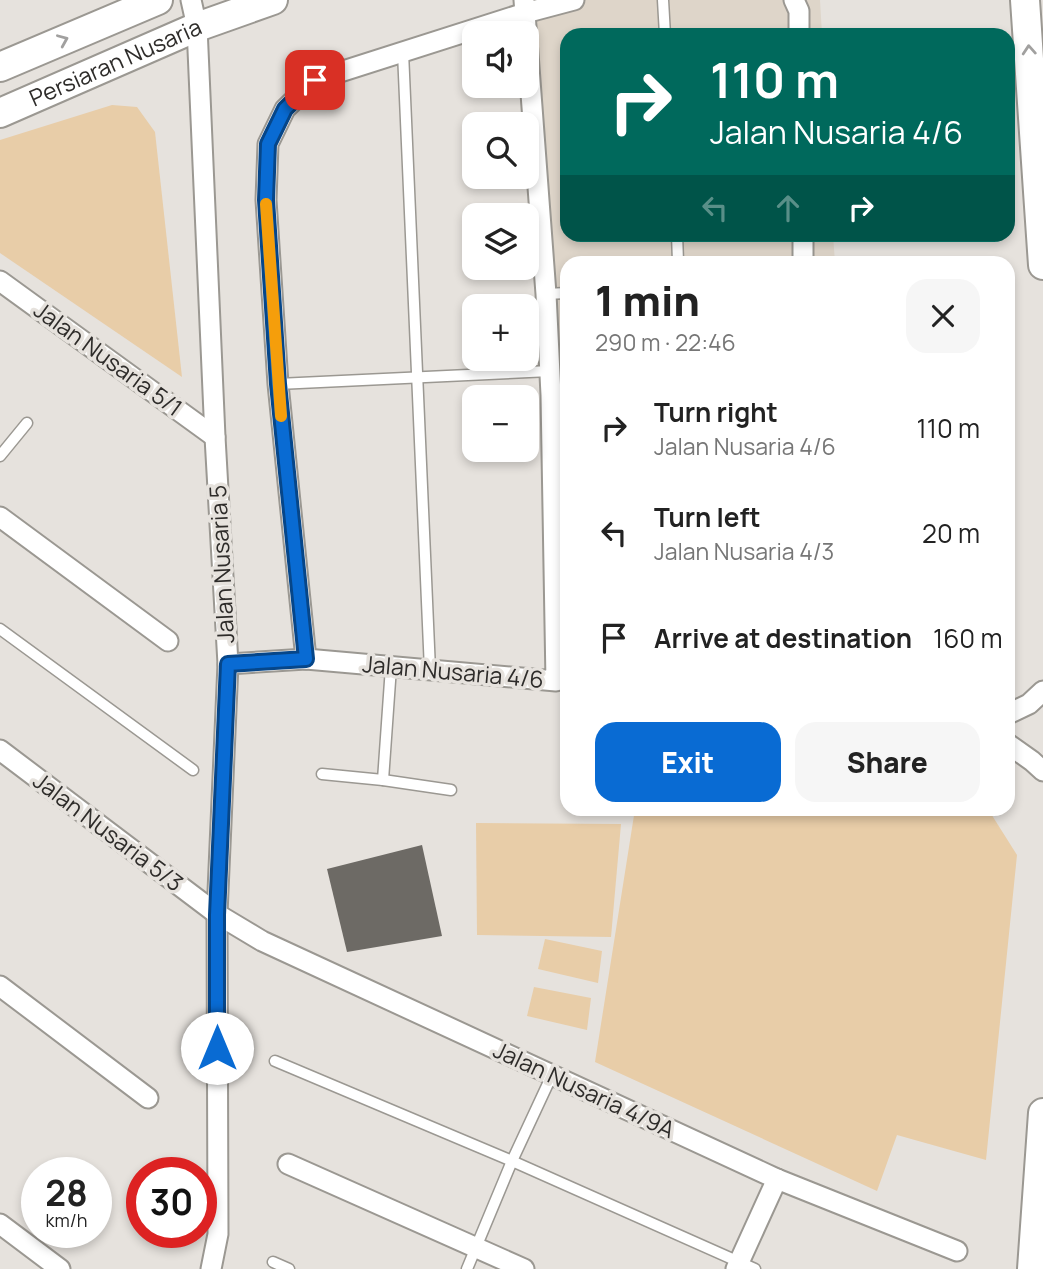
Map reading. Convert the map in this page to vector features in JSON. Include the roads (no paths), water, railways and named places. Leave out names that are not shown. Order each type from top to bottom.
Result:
[{"type":"street","name":"Persiaran Nusaria","points":[[0,66],[158,0]]},
{"type":"street","name":"Persiaran Nusaria","points":[[0,113],[194,14],[273,0]]},
{"type":"street","points":[[306,659],[278,384],[266,200],[268,144],[285,109],[315,80],[404,52],[524,6],[575,0]]},
{"type":"street","points":[[794,0],[799,11],[799,28]]},
{"type":"street","points":[[1026,0],[1043,265]]},
{"type":"street","name":"Jalan Nusaria 4/6","points":[[524,6],[550,371],[559,395],[560,538]]},
{"type":"street","name":"Jalan Nusaria 5","points":[[194,14],[228,664],[217,915],[218,1234],[211,1269]]},
{"type":"street","name":"Jalan Nusaria 5/1","points":[[0,281],[215,437]]},
{"type":"street","points":[[0,517],[168,641]]},
{"type":"street","name":"Jalan Nusaria 4/6","points":[[228,664],[306,659],[560,681]]},
{"type":"street","points":[[1015,710],[1043,691]]},
{"type":"street","points":[[1015,749],[1043,771]]},
{"type":"street","name":"Jalan Nusaria 5/3","points":[[0,750],[217,915]]},
{"type":"street","name":"Jalan Nusaria 4/9A","points":[[217,915],[262,942],[777,1179],[957,1251]]},
{"type":"street","points":[[0,986],[148,1098]]},
{"type":"street","points":[[1032,1269],[1043,1113]]},
{"type":"street","points":[[288,1164],[524,1269]]},
{"type":"street","points":[[744,1267],[777,1179]]},
{"type":"street","points":[[0,1224],[60,1269]]},
{"type":"lane","points":[[663,0],[665,28]]},
{"type":"lane","points":[[404,52],[430,670]]},
{"type":"lane","points":[[546,294],[560,293]]},
{"type":"lane","points":[[278,384],[550,371]]},
{"type":"lane","points":[[0,456],[27,423]]},
{"type":"lane","points":[[0,629],[193,770]]},
{"type":"lane","points":[[383,780],[391,667]]},
{"type":"lane","points":[[322,774],[451,790]]},
{"type":"lane","points":[[275,1060],[512,1161],[744,1267]]},
{"type":"lane","points":[[467,1269],[512,1161],[552,1075]]},
{"type":"lane","points":[[273,1262],[289,1269]]}]
